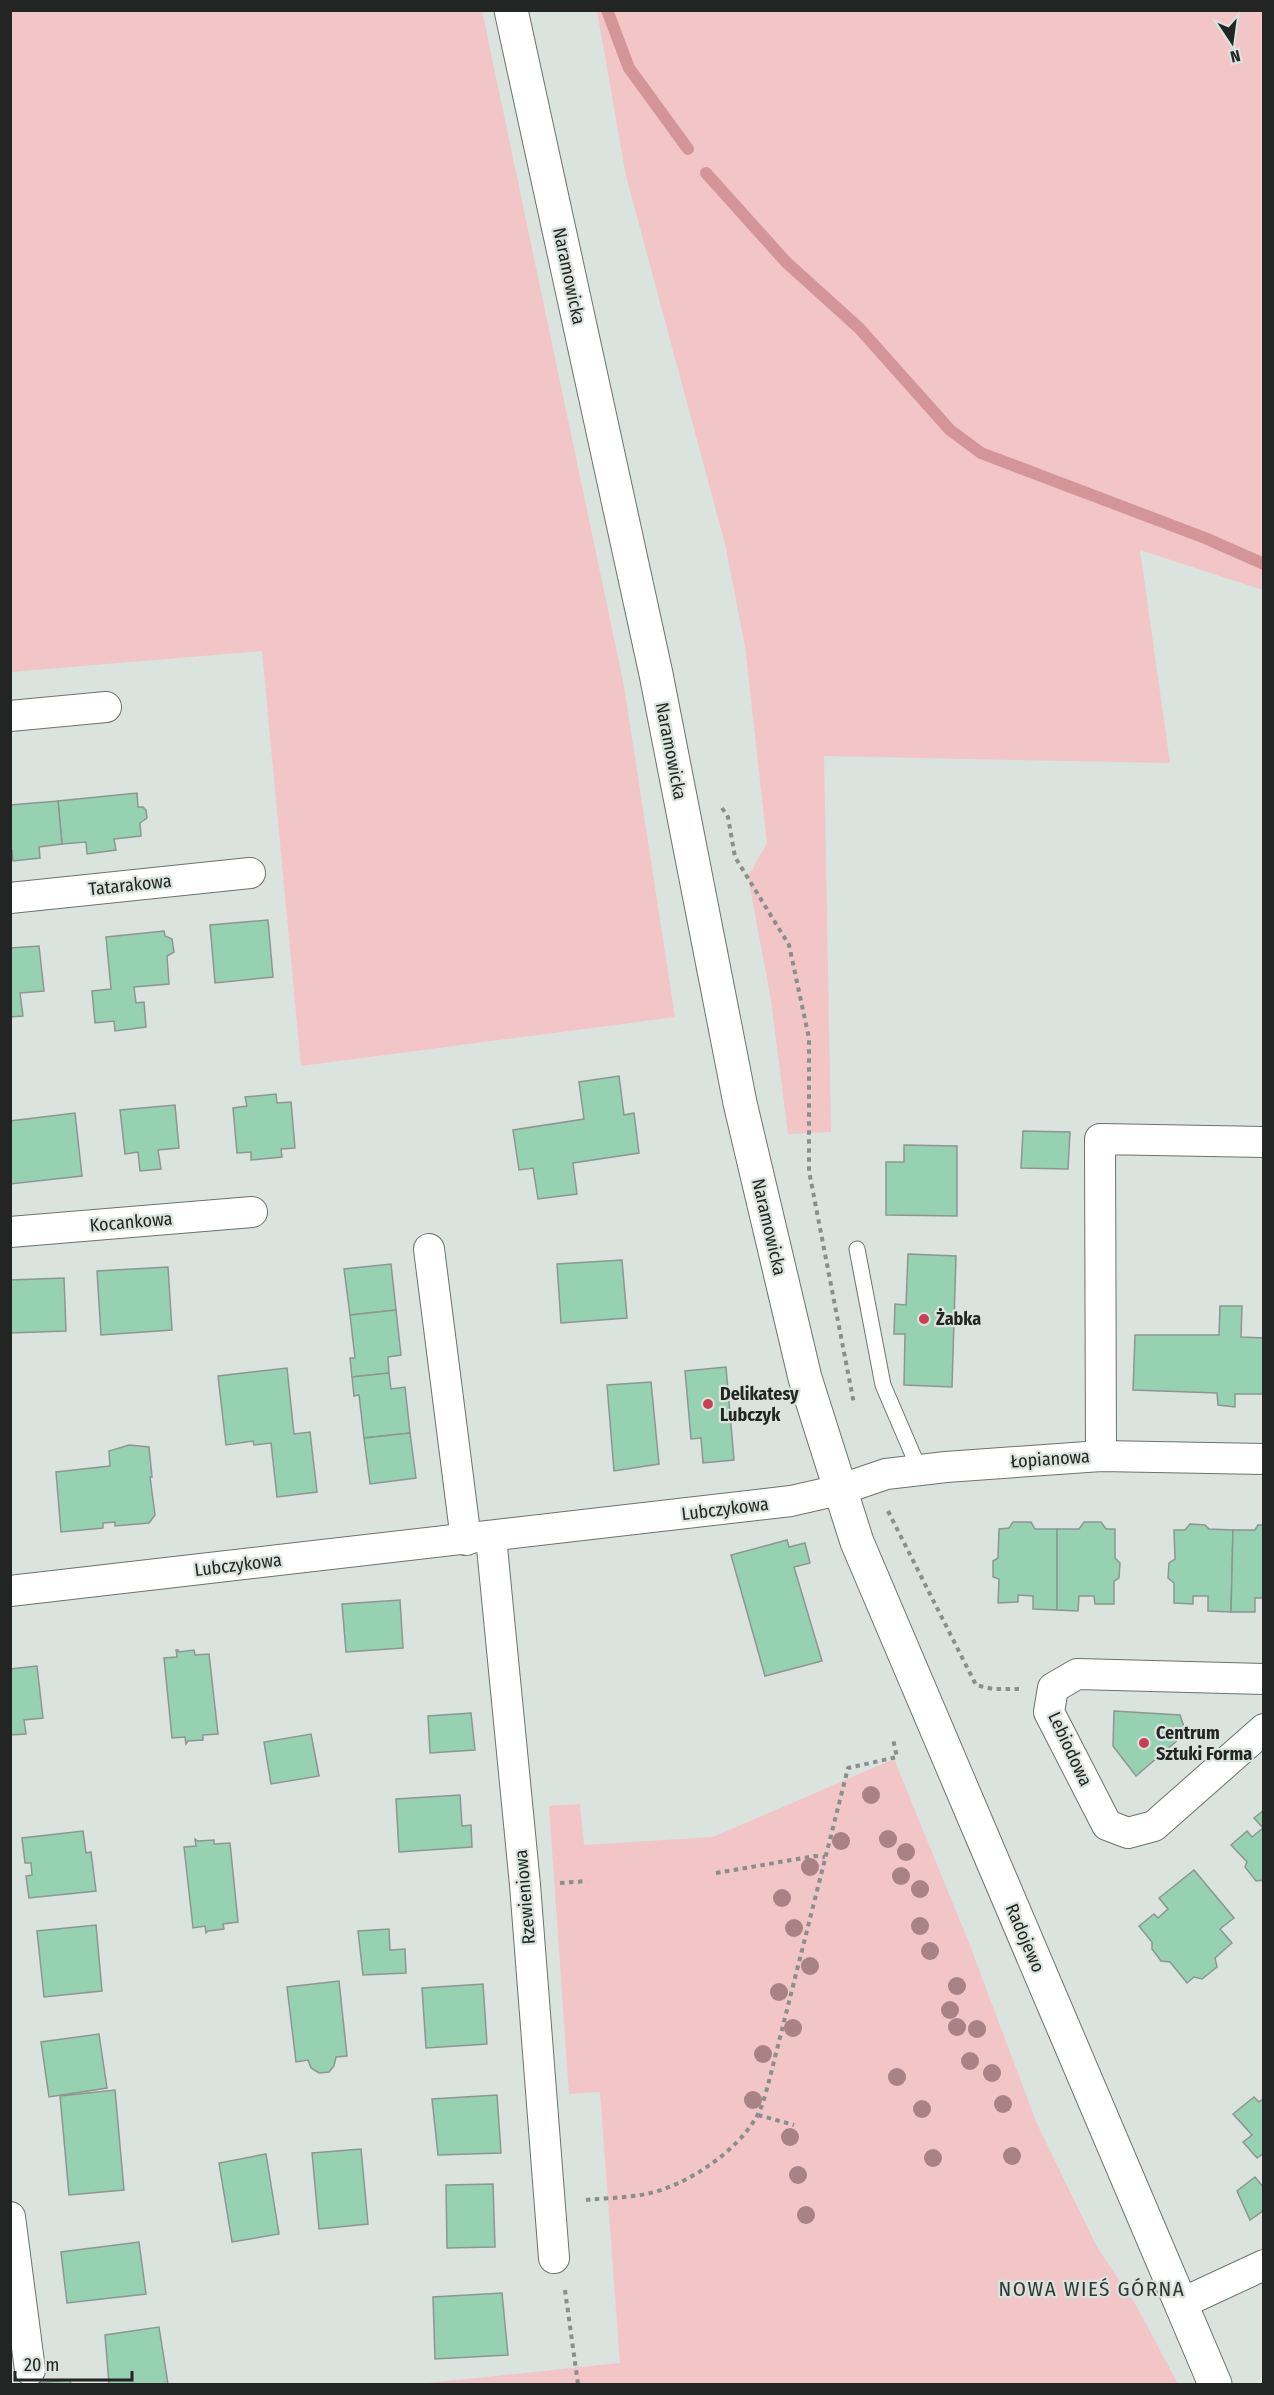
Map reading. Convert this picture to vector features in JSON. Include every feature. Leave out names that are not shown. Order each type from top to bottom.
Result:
[{"type":"street","name":"Naramowicka","points":[[511,10],[656,674],[740,1103],[794,1338],[839,1490]]},
{"type":"street","points":[[10,716],[106,707]]},
{"type":"street","name":"Tatarakowa","points":[[10,898],[249,873]]},
{"type":"street","points":[[1101,1456],[1100,1139],[1263,1142]]},
{"type":"street","name":"Kocankowa","points":[[10,1232],[252,1212]]},
{"type":"street","points":[[429,1249],[478,1538]]},
{"type":"street","name":"Łopianowa","points":[[839,1490],[886,1474],[919,1469],[1101,1456],[1263,1459]]},
{"type":"street","name":"Lubczykowa","points":[[10,1591],[790,1501],[839,1490]]},
{"type":"street","name":"Radojewo","points":[[839,1490],[857,1542],[1215,2385]]},
{"type":"street","name":"Rzewieniowa","points":[[478,1538],[525,1885],[554,2258]]},
{"type":"street","name":"Lebiodowa","points":[[1263,1679],[1077,1674],[1053,1688],[1049,1712],[1107,1825],[1128,1833],[1154,1826],[1263,1729]]},
{"type":"street","points":[[10,2217],[30,2370]]},
{"type":"street","points":[[1180,2304],[1263,2265]]},
{"type":"lane","points":[[857,1249],[883,1385],[919,1469]]},
{"type":"path","points":[[548,2204],[646,2194],[676,2185],[705,2168],[743,2137],[758,2115],[772,2070],[848,1768],[897,1757],[893,1738]]},
{"type":"path","points":[[716,1873],[815,1856],[825,1857]]},
{"type":"path","points":[[758,2115],[794,2125]]},
{"type":"path","points":[[554,2258],[566,2294],[578,2385]]},
{"type":"shaded area","points":[[11,10],[482,11],[624,686],[675,1017],[301,1066],[262,651],[11,672]]},
{"type":"shaded area","points":[[597,11],[1263,11],[1263,590],[1140,550],[1170,763],[824,756],[831,1132],[788,1134],[771,1000],[748,877],[767,843],[745,646],[725,544],[626,176]]},
{"type":"shaded area","points":[[894,1759],[969,1943],[1037,2124],[1097,2247],[1137,2307],[1178,2384],[418,2384],[620,2363],[600,2092],[569,2094],[549,1806],[580,1804],[584,1845],[713,1837]]},
{"type":"building","points":[[137,793],[138,807],[146,810],[147,818],[140,823],[141,836],[114,839],[116,850],[87,854],[86,842],[62,844],[58,801]]},
{"type":"building","points":[[58,801],[62,844],[39,847],[40,858],[13,861],[12,850],[10,850],[10,805]]},
{"type":"building","points":[[268,920],[273,977],[215,983],[210,925]]},
{"type":"building","points":[[164,931],[165,936],[172,939],[174,952],[167,956],[169,984],[134,987],[136,1003],[144,1002],[146,1027],[115,1031],[114,1021],[95,1023],[92,991],[111,989],[106,937]]},
{"type":"building","points":[[39,946],[44,991],[20,993],[23,1016],[10,1017],[10,948]]},
{"type":"building","points":[[619,1076],[624,1115],[634,1113],[639,1153],[573,1163],[577,1194],[538,1199],[533,1168],[519,1170],[513,1130],[584,1119],[579,1082]]},
{"type":"building","points":[[276,1094],[277,1103],[291,1102],[295,1148],[281,1149],[282,1157],[251,1160],[251,1152],[237,1153],[233,1108],[247,1106],[245,1097]]},
{"type":"building","points":[[175,1105],[179,1148],[158,1150],[161,1169],[140,1171],[138,1152],[125,1154],[120,1110]]},
{"type":"building","points":[[75,1113],[82,1176],[10,1184],[10,1121]]},
{"type":"building","points":[[1023,1131],[1070,1132],[1068,1169],[1021,1168]]},
{"type":"building","points":[[904,1145],[957,1146],[957,1216],[886,1215],[886,1162],[904,1162]]},
{"type":"building","name":"Żabka","points":[[908,1254],[956,1256],[952,1387],[904,1385],[905,1334],[894,1334],[895,1304],[906,1305]]},
{"type":"building","points":[[622,1260],[627,1318],[561,1323],[557,1264]]},
{"type":"building","points":[[391,1264],[396,1310],[350,1315],[344,1269]]},
{"type":"building","points":[[168,1267],[172,1330],[101,1335],[97,1271]]},
{"type":"building","points":[[64,1278],[66,1331],[10,1333],[10,1280]]},
{"type":"building","points":[[1220,1306],[1242,1306],[1241,1337],[1264,1338],[1264,1394],[1235,1394],[1235,1407],[1218,1405],[1217,1393],[1133,1390],[1135,1335],[1219,1335]]},
{"type":"building","points":[[396,1310],[401,1355],[388,1357],[389,1373],[352,1377],[350,1358],[355,1358],[350,1315]]},
{"type":"building","name":"Delikatesy Lubczyk","points":[[726,1367],[734,1460],[703,1463],[701,1438],[691,1439],[685,1371]]},
{"type":"building","points":[[287,1368],[294,1434],[310,1432],[317,1492],[277,1497],[271,1443],[254,1445],[253,1441],[226,1445],[218,1376]]},
{"type":"building","points":[[389,1373],[391,1389],[405,1387],[410,1433],[364,1438],[359,1395],[354,1396],[352,1377]]},
{"type":"building","points":[[651,1382],[659,1464],[614,1471],[607,1385]]},
{"type":"building","points":[[410,1433],[416,1478],[370,1484],[364,1438]]},
{"type":"building","points":[[129,1445],[149,1447],[155,1515],[149,1523],[115,1526],[115,1522],[103,1523],[103,1528],[61,1532],[56,1472],[110,1466],[109,1451]]},
{"type":"building","points":[[1013,1522],[1031,1522],[1035,1529],[1057,1529],[1057,1610],[1033,1609],[1033,1596],[1018,1595],[1018,1602],[998,1603],[999,1579],[993,1577],[993,1561],[998,1558],[999,1529],[1009,1528]]},
{"type":"building","points":[[1084,1522],[1101,1522],[1106,1529],[1115,1529],[1115,1558],[1120,1563],[1119,1578],[1114,1581],[1114,1604],[1095,1604],[1094,1596],[1079,1596],[1078,1611],[1057,1610],[1057,1529],[1079,1529]]},
{"type":"building","points":[[1190,1524],[1205,1525],[1209,1529],[1233,1530],[1231,1612],[1208,1611],[1208,1596],[1193,1596],[1193,1604],[1174,1603],[1174,1583],[1168,1578],[1169,1563],[1175,1559],[1174,1530],[1185,1530]]},
{"type":"building","points":[[1258,1525],[1264,1525],[1264,1598],[1255,1598],[1255,1612],[1231,1612],[1233,1530],[1255,1530]]},
{"type":"building","points":[[787,1540],[789,1547],[805,1543],[810,1563],[794,1567],[822,1661],[765,1676],[731,1555]]},
{"type":"building","points":[[400,1600],[403,1648],[346,1652],[342,1604]]},
{"type":"building","points":[[176,1650],[178,1652],[194,1650],[195,1655],[209,1654],[218,1734],[203,1735],[203,1740],[188,1741],[186,1744],[185,1737],[172,1738],[164,1658],[177,1657]]},
{"type":"building","points":[[37,1666],[43,1718],[24,1720],[26,1734],[10,1735],[10,1669]]},
{"type":"building","name":"Centrum Sztuki Forma","points":[[1114,1711],[1180,1715],[1185,1730],[1179,1739],[1136,1776],[1113,1746]]},
{"type":"building","points":[[471,1713],[475,1750],[430,1753],[428,1716]]},
{"type":"building","points":[[311,1734],[319,1776],[271,1784],[264,1742]]},
{"type":"building","points":[[460,1795],[462,1826],[471,1825],[472,1847],[399,1852],[396,1799]]},
{"type":"building","points":[[1264,1810],[1264,1880],[1256,1881],[1245,1867],[1247,1862],[1231,1845],[1247,1831],[1252,1837],[1263,1828],[1254,1818]]},
{"type":"building","points":[[83,1831],[86,1853],[91,1852],[96,1891],[29,1898],[26,1876],[32,1875],[31,1863],[25,1863],[22,1838]]},
{"type":"building","points":[[195,1839],[198,1841],[214,1840],[214,1844],[230,1843],[238,1922],[223,1924],[224,1929],[206,1933],[205,1926],[193,1928],[184,1847],[196,1846]]},
{"type":"building","points":[[1194,1870],[1234,1918],[1220,1929],[1232,1943],[1215,1958],[1217,1967],[1202,1979],[1194,1977],[1187,1983],[1170,1962],[1161,1961],[1152,1949],[1152,1942],[1139,1926],[1154,1914],[1158,1918],[1168,1909],[1159,1898]]},
{"type":"building","points":[[96,1925],[102,1991],[44,1997],[37,1931]]},
{"type":"building","points":[[389,1929],[390,1950],[405,1949],[406,1973],[363,1975],[358,1931]]},
{"type":"building","points":[[339,1981],[347,2056],[336,2057],[334,2066],[329,2072],[319,2073],[311,2068],[308,2060],[296,2062],[287,1987]]},
{"type":"building","points":[[483,1984],[487,2044],[426,2048],[422,1988]]},
{"type":"building","points":[[99,2034],[107,2088],[49,2097],[41,2042]]},
{"type":"building","points":[[115,2090],[124,2190],[69,2195],[60,2096]]},
{"type":"building","points":[[497,2095],[501,2153],[438,2155],[432,2099]]},
{"type":"building","points":[[1254,2097],[1259,2102],[1264,2098],[1264,2153],[1257,2158],[1243,2142],[1252,2135],[1233,2114]]},
{"type":"building","points":[[361,2149],[368,2224],[319,2229],[312,2153]]},
{"type":"building","points":[[266,2154],[279,2234],[232,2242],[219,2163]]},
{"type":"building","points":[[1255,2177],[1264,2188],[1264,2210],[1250,2220],[1237,2191]]},
{"type":"building","points":[[493,2184],[495,2247],[447,2248],[446,2185]]},
{"type":"building","points":[[139,2242],[146,2294],[67,2303],[61,2252]]},
{"type":"building","points":[[502,2293],[508,2355],[435,2359],[433,2297]]},
{"type":"building","points":[[159,2327],[168,2384],[109,2384],[105,2335]]},
{"type":"building","points":[[70,2380],[71,2384],[24,2384]]},
{"type":"waterway","points":[[607,10],[629,68],[688,149]]},
{"type":"waterway","points":[[706,173],[786,262],[859,328],[950,430],[981,453],[1205,538],[1264,564]]},
{"type":"place","name":"Żabka","points":[[924,1319]]},
{"type":"place","name":"Delikatesy Lubczyk","points":[[708,1404]]},
{"type":"place","name":"Centrum Sztuki Forma","points":[[1144,1743]]},
{"type":"district","name":"NOWA WIEŚ GÓRNA","points":[[1092,2289]]}]
